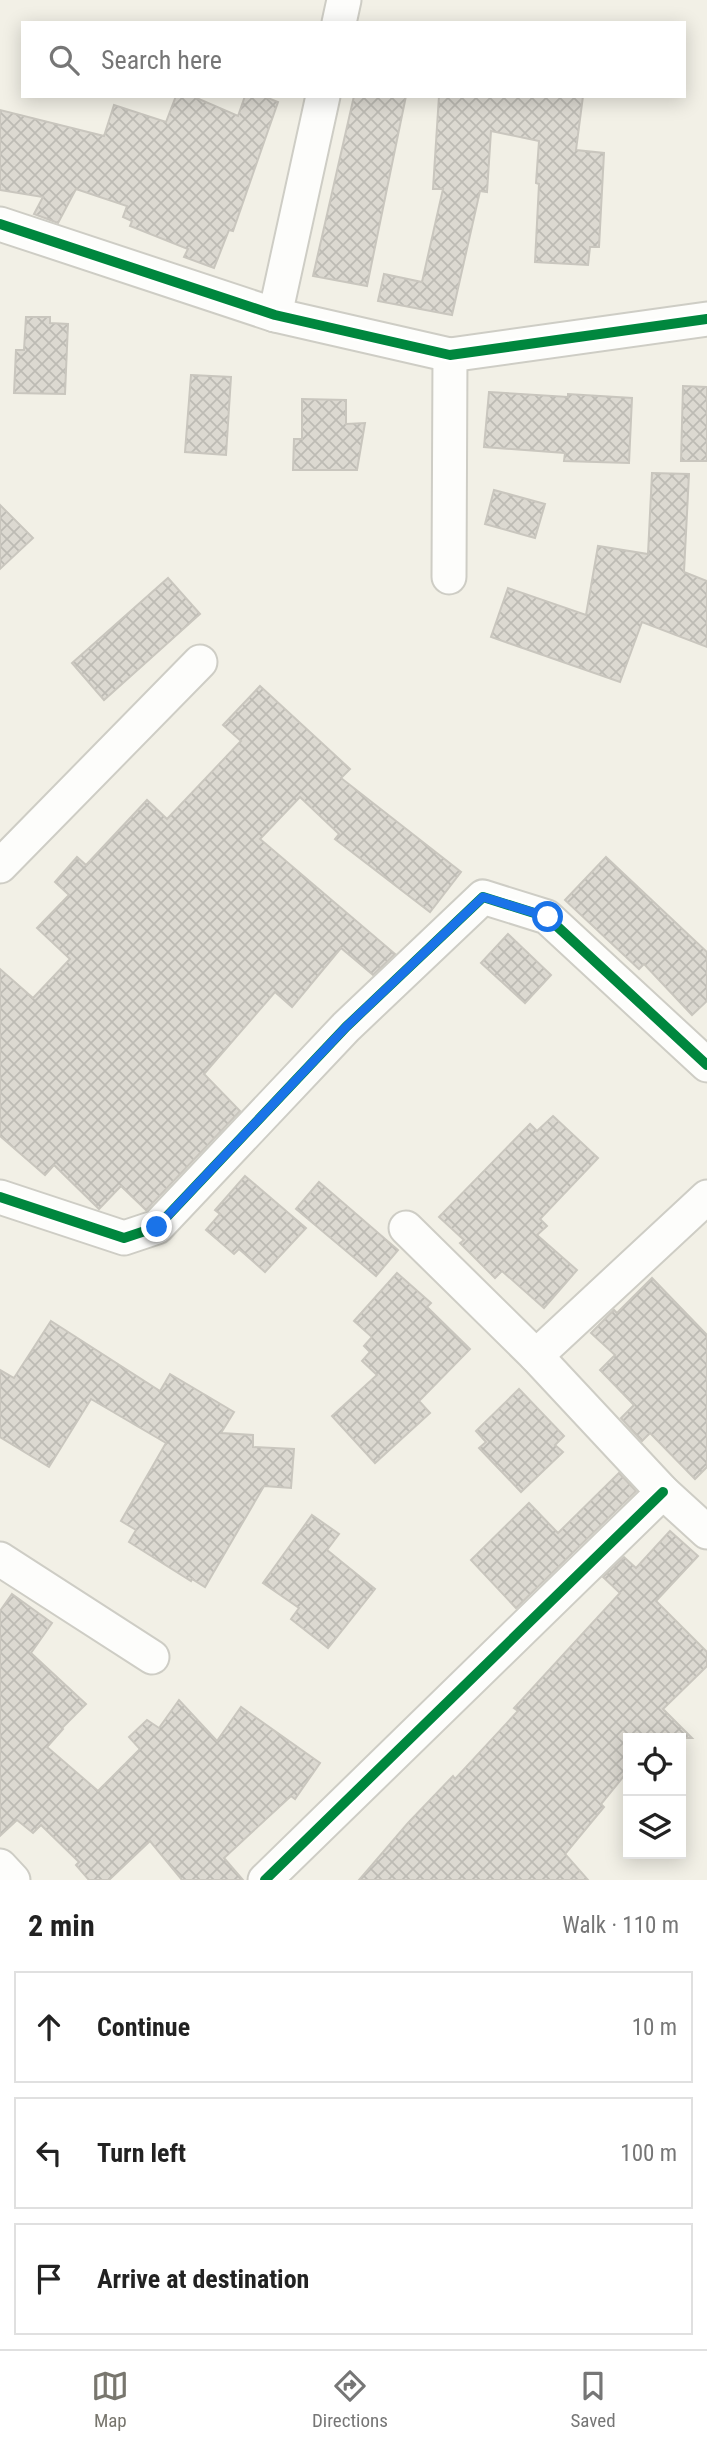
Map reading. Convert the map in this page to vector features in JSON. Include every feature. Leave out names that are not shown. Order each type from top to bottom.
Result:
[{"type":"street","points":[[339,21],[344,0]]},
{"type":"street","points":[[275,315],[323,98]]},
{"type":"street","points":[[0,224],[275,315],[450,355],[707,319]]},
{"type":"street","points":[[449,577],[450,355]]},
{"type":"street","points":[[0,866],[200,662]]},
{"type":"street","points":[[0,1197],[124,1238],[157,1227],[346,1027],[483,897],[548,917],[707,1065]]},
{"type":"street","points":[[536,1356],[707,1197]]},
{"type":"street","points":[[406,1227],[536,1356],[663,1492],[707,1532]]},
{"type":"street","points":[[265,1880],[663,1492]]},
{"type":"street","points":[[0,1559],[152,1657]]},
{"type":"street","points":[[0,1866],[13,1880]]},
{"type":"building","points":[[175,98],[197,98],[238,116],[244,98],[268,98],[278,102],[233,231],[229,230],[214,268],[184,257],[188,249],[130,226],[132,221],[123,217],[127,206],[76,189],[58,223],[34,214],[43,197],[0,190],[0,110],[104,136],[114,105],[166,122]]},
{"type":"building","points":[[354,98],[406,98],[367,286],[313,276]]},
{"type":"building","points":[[439,98],[583,98],[576,150],[604,153],[599,247],[590,247],[588,265],[535,262],[539,141],[491,131],[487,192],[480,191],[452,315],[378,301],[384,274],[422,282],[443,189],[433,189]]},
{"type":"building","points":[[26,317],[50,317],[50,323],[68,324],[65,394],[14,393],[16,350],[24,350]]},
{"type":"building","points":[[191,375],[231,377],[226,455],[185,452]]},
{"type":"building","points":[[683,386],[707,387],[707,461],[681,461]]},
{"type":"building","points":[[489,392],[632,398],[629,463],[564,461],[565,453],[484,447]]},
{"type":"building","points":[[302,399],[346,400],[346,424],[365,423],[357,470],[293,470],[294,439],[302,439]]},
{"type":"building","points":[[652,473],[689,474],[684,572],[707,581],[707,647],[642,622],[620,682],[491,637],[508,588],[586,615],[598,546],[648,554]]},
{"type":"building","points":[[494,490],[545,504],[535,538],[485,524]]},
{"type":"building","points":[[0,505],[33,538],[0,569]]},
{"type":"building","points":[[168,578],[200,614],[104,700],[72,663]]},
{"type":"building","points":[[260,686],[350,769],[341,778],[461,872],[430,912],[335,839],[339,834],[300,797],[260,839],[395,954],[373,975],[341,948],[292,1007],[275,992],[204,1074],[240,1111],[146,1210],[121,1186],[99,1209],[54,1165],[45,1175],[0,1136],[0,969],[33,998],[70,959],[37,928],[69,895],[55,882],[77,857],[86,865],[147,800],[167,819],[241,741],[223,725]]},
{"type":"building","points":[[606,857],[707,952],[707,1001],[692,1015],[644,964],[639,969],[565,900]]},
{"type":"building","points":[[508,934],[551,975],[525,1003],[481,963]]},
{"type":"building","points":[[553,1116],[598,1158],[540,1219],[547,1226],[537,1235],[577,1270],[544,1308],[502,1271],[495,1278],[460,1243],[464,1240],[439,1217],[530,1124],[537,1131]]},
{"type":"building","points":[[245,1176],[306,1228],[265,1272],[239,1249],[234,1254],[206,1230],[220,1214],[215,1210]]},
{"type":"building","points":[[319,1182],[398,1250],[376,1276],[296,1209]]},
{"type":"building","points":[[397,1273],[431,1303],[427,1307],[470,1349],[419,1401],[430,1413],[375,1463],[332,1416],[377,1375],[362,1361],[370,1352],[364,1346],[372,1337],[354,1321]]},
{"type":"building","points":[[652,1278],[707,1335],[707,1467],[695,1479],[650,1433],[642,1441],[621,1418],[634,1405],[600,1370],[615,1355],[591,1333],[614,1310],[617,1313]]},
{"type":"building","points":[[51,1321],[160,1391],[170,1374],[234,1412],[221,1433],[253,1435],[253,1447],[294,1449],[291,1488],[264,1486],[205,1587],[129,1542],[136,1530],[121,1521],[166,1443],[91,1399],[49,1467],[0,1437],[0,1370],[14,1378]]},
{"type":"building","points":[[519,1389],[564,1436],[555,1445],[563,1452],[521,1492],[479,1448],[486,1442],[476,1431]]},
{"type":"building","points":[[619,1473],[636,1491],[516,1608],[471,1560],[529,1503],[558,1533]]},
{"type":"building","points":[[312,1515],[339,1534],[327,1550],[375,1589],[328,1648],[291,1619],[299,1608],[263,1583]]},
{"type":"building","points":[[670,1531],[698,1556],[656,1601],[707,1652],[707,1666],[663,1709],[692,1738],[686,1738],[686,1733],[623,1733],[623,1777],[601,1804],[604,1807],[565,1854],[588,1880],[359,1880],[408,1823],[453,1776],[455,1779],[518,1711],[514,1708],[620,1593],[603,1577],[624,1557],[636,1568]]},
{"type":"building","points":[[12,1594],[52,1623],[31,1653],[86,1704],[47,1747],[98,1791],[140,1749],[129,1737],[147,1720],[159,1728],[179,1700],[217,1741],[241,1707],[320,1763],[295,1799],[291,1796],[224,1858],[243,1880],[182,1880],[150,1841],[109,1880],[89,1880],[76,1865],[79,1862],[41,1825],[33,1833],[17,1820],[0,1836],[0,1611]]},
{"type":"cycle path","points":[[0,224],[275,315],[450,355],[707,319]]},
{"type":"cycle path","points":[[0,1197],[124,1238],[157,1227],[346,1027],[483,897],[547,917],[707,1065]]},
{"type":"cycle path","points":[[265,1880],[663,1492]]},
{"type":"route","points":[[157,1227],[346,1027],[483,897],[548,917]]}]
